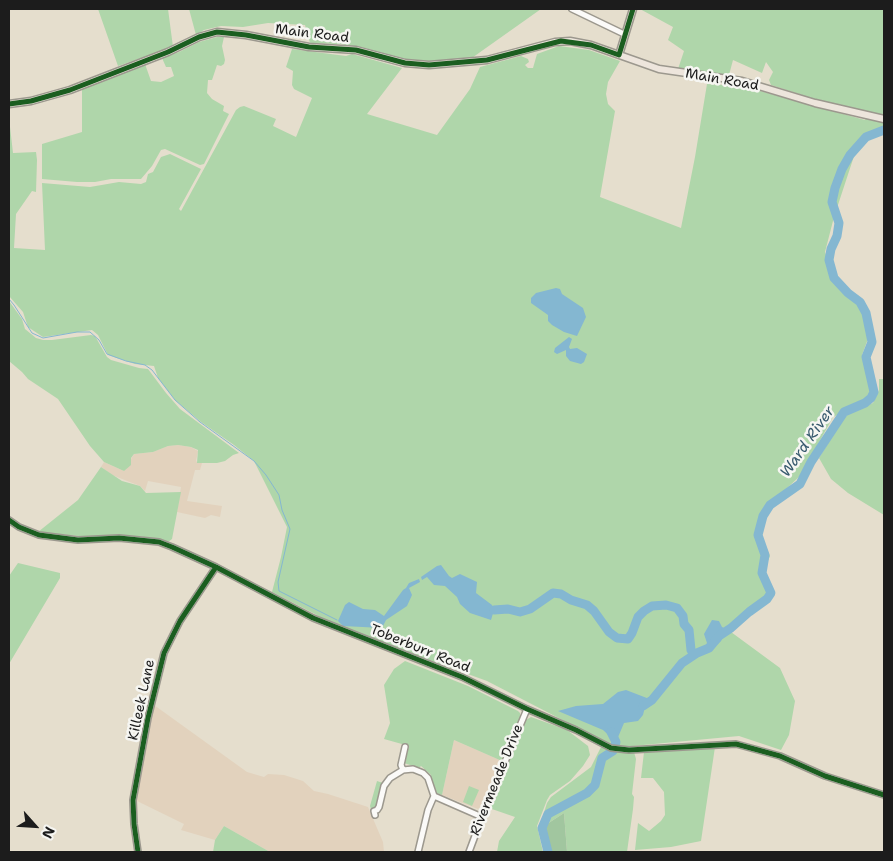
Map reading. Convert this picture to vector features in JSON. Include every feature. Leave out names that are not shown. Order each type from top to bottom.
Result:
[{"type":"main road","points":[[619,55],[633,9]]},
{"type":"main road","name":"Main Road","points":[[9,104],[31,101],[70,90],[168,52],[199,37],[217,32],[246,35],[309,47],[356,50],[405,63],[429,65],[487,60],[561,41],[591,45],[660,69],[742,80],[815,103],[884,119]]},
{"type":"street","points":[[572,9],[624,34]]},
{"type":"street","name":"Toberburr Road","points":[[9,520],[18,527],[39,535],[78,540],[119,538],[159,542],[216,567],[314,618],[462,677],[611,748],[624,750],[736,744],[780,756],[824,776],[884,796]]},
{"type":"street","name":"Killeek Lane","points":[[138,852],[133,800],[148,718],[164,653],[180,621],[216,567]]},
{"type":"street","name":"Rivermeade Drive","points":[[469,852],[526,709]]},
{"type":"street","points":[[403,770],[401,765],[406,750]]},
{"type":"street","points":[[375,815],[374,811],[379,807],[384,786],[390,778],[403,770],[413,769],[423,773],[428,778],[434,796],[418,852]]},
{"type":"street","points":[[434,796],[482,817]]},
{"type":"shaded area","points":[[168,446],[191,447],[198,451],[196,461],[202,463],[200,470],[195,470],[187,501],[222,506],[220,517],[211,515],[205,518],[177,512],[181,487],[148,481],[145,491],[140,486],[112,475],[101,467],[104,462],[124,471],[134,454],[153,452]]},
{"type":"shaded area","points":[[154,705],[247,772],[264,777],[268,774],[284,775],[303,781],[314,791],[368,807],[383,842],[384,852],[270,852],[224,826],[215,840],[181,830],[184,824],[135,800],[134,792]]},
{"type":"shaded area","points":[[454,740],[500,760],[482,805],[478,809],[442,795]]},
{"type":"green space","points":[[98,9],[168,9],[173,47],[118,66]]},
{"type":"green space","points":[[189,9],[541,9],[469,60],[426,63],[412,62],[365,48],[340,44],[310,43],[305,25],[268,23],[243,27],[221,26],[204,30],[196,35]]},
{"type":"green space","points":[[640,9],[884,9],[884,115],[830,104],[771,85],[769,80],[773,72],[766,62],[762,73],[733,60],[729,75],[678,69],[684,51],[668,40],[673,27]]},
{"type":"green space","points":[[224,37],[222,46],[225,60],[221,66],[217,65],[212,80],[208,80],[207,93],[212,99],[224,106],[223,111],[229,114],[204,164],[200,165],[165,149],[161,150],[152,166],[141,179],[77,182],[42,179],[42,144],[82,132],[82,88],[145,64],[151,81],[161,82],[174,76],[171,67],[166,67],[162,58],[199,42]]},
{"type":"green space","points":[[559,46],[589,50],[620,61],[608,82],[606,94],[608,104],[615,111],[600,197],[681,228],[707,84],[742,86],[865,120],[866,118],[884,122],[884,129],[866,136],[858,144],[834,217],[825,252],[834,278],[864,309],[869,336],[862,355],[875,398],[833,417],[801,475],[766,508],[760,532],[770,556],[762,575],[769,592],[731,632],[780,668],[795,701],[789,735],[781,750],[739,736],[622,747],[609,744],[487,681],[342,628],[272,592],[287,527],[254,461],[201,422],[175,400],[158,378],[154,366],[135,364],[108,355],[98,335],[92,330],[43,337],[28,327],[23,312],[9,296],[9,118],[13,153],[36,152],[37,160],[36,192],[32,191],[16,214],[14,248],[45,250],[42,183],[90,187],[119,182],[141,184],[146,182],[148,174],[153,172],[161,157],[170,154],[201,169],[179,209],[181,211],[236,110],[240,107],[244,106],[276,119],[273,126],[296,137],[312,98],[294,89],[292,85],[293,71],[286,67],[292,49],[346,56],[352,54],[402,68],[367,114],[437,135],[470,89],[480,67],[521,56],[528,59],[529,62],[525,65],[528,68],[533,68],[537,54]]},
{"type":"green space","points":[[9,301],[22,319],[25,329],[36,338],[52,340],[95,336],[107,357],[111,360],[148,369],[180,409],[239,453],[217,463],[197,463],[198,450],[178,445],[168,446],[153,452],[134,454],[131,458],[131,465],[124,471],[104,462],[90,446],[58,399],[28,379],[9,361]]},
{"type":"green space","points":[[879,379],[884,379],[884,515],[848,493],[831,479],[819,458],[841,421],[856,409],[873,403],[879,390]]},
{"type":"green space","points":[[101,467],[122,481],[140,486],[146,493],[181,492],[172,539],[168,542],[139,536],[79,536],[38,532],[78,500]]},
{"type":"green space","points":[[18,563],[60,573],[60,578],[9,664],[9,576]]},
{"type":"green space","points":[[405,661],[468,686],[520,713],[520,719],[502,761],[454,740],[442,795],[437,793],[430,777],[431,775],[421,766],[419,768],[404,763],[409,746],[384,739],[390,723],[384,685],[394,669]]},
{"type":"green space","points":[[531,717],[567,730],[588,746],[590,755],[570,781],[550,795],[547,800],[537,826],[543,852],[497,852],[499,841],[515,817],[489,808],[526,720]]},
{"type":"green space","points":[[601,747],[614,751],[634,752],[636,759],[632,794],[634,797],[633,809],[627,852],[567,852],[564,813],[544,826],[540,825],[547,803],[551,797],[591,767]]},
{"type":"green space","points":[[715,747],[701,841],[671,847],[635,850],[638,823],[649,831],[665,815],[664,792],[653,778],[641,778],[644,752]]},
{"type":"green space","points":[[386,778],[387,780],[377,807],[371,809],[370,806],[377,781],[383,783]]},
{"type":"green space","points":[[469,786],[479,790],[472,806],[463,802]]},
{"type":"green space","points":[[564,813],[567,852],[549,852],[544,826]]},
{"type":"green space","points":[[224,826],[270,852],[213,852],[215,840]]},
{"type":"water","points":[[556,288],[560,289],[562,294],[583,308],[586,317],[577,336],[564,332],[552,325],[548,321],[548,315],[531,303],[531,298],[536,293]]},
{"type":"water","points":[[569,337],[572,339],[570,349],[577,348],[587,354],[584,362],[581,364],[570,361],[566,356],[566,350],[557,354],[554,352],[555,348]]},
{"type":"water","points":[[441,565],[452,578],[460,574],[477,582],[476,593],[492,605],[494,610],[491,620],[470,613],[445,586],[434,585],[427,577],[422,580],[421,577]]},
{"type":"water","points":[[419,579],[420,582],[409,588],[412,595],[407,606],[386,620],[382,628],[343,626],[338,621],[345,605],[349,602],[363,609],[375,610],[384,616],[409,583]]},
{"type":"water","points":[[712,620],[719,621],[727,633],[723,635],[721,641],[712,649],[705,652],[703,648],[707,643],[704,634]]},
{"type":"water","points":[[626,690],[652,700],[645,707],[643,715],[638,721],[624,723],[616,742],[603,730],[558,711],[576,706],[603,704],[618,692]]},
{"type":"waterway","name":"Ward River","points":[[643,706],[652,700],[682,663],[709,648],[719,636],[767,599],[771,593],[762,573],[765,555],[758,535],[763,516],[770,505],[800,484],[811,462],[844,412],[865,403],[874,392],[866,357],[872,342],[866,313],[860,302],[848,293],[834,278],[829,260],[839,223],[832,202],[842,169],[850,155],[866,137],[884,130]]},
{"type":"waterway","points":[[9,299],[32,333],[43,338],[77,332],[90,332],[99,340],[107,354],[145,365],[152,370],[175,400],[200,422],[254,461],[279,495],[282,510],[290,529],[278,582],[279,591],[337,620]]},
{"type":"waterway","points":[[494,610],[508,609],[520,612],[530,609],[553,593],[561,594],[571,600],[587,605],[594,611],[609,632],[617,638],[628,639],[638,617],[644,611],[652,606],[666,605],[677,608],[683,616],[684,624],[689,630],[691,650],[694,655]]},
{"type":"waterway","name":"Ward River","points":[[548,852],[542,828],[548,814],[587,793],[595,785],[602,758],[613,751],[616,742],[611,732]]},
{"type":"cycle path","points":[[9,104],[31,101],[70,90],[168,52],[199,37],[217,32],[246,35],[309,47],[356,50],[405,63],[429,65],[487,60],[561,41],[591,45],[619,55],[633,9]]},
{"type":"cycle path","points":[[9,520],[19,527],[39,535],[78,540],[119,538],[159,542],[216,567],[313,618],[462,677],[611,748],[629,750],[736,744],[780,756],[825,776],[884,795]]},
{"type":"cycle path","points":[[138,852],[133,800],[148,718],[164,653],[180,621],[216,567]]}]
